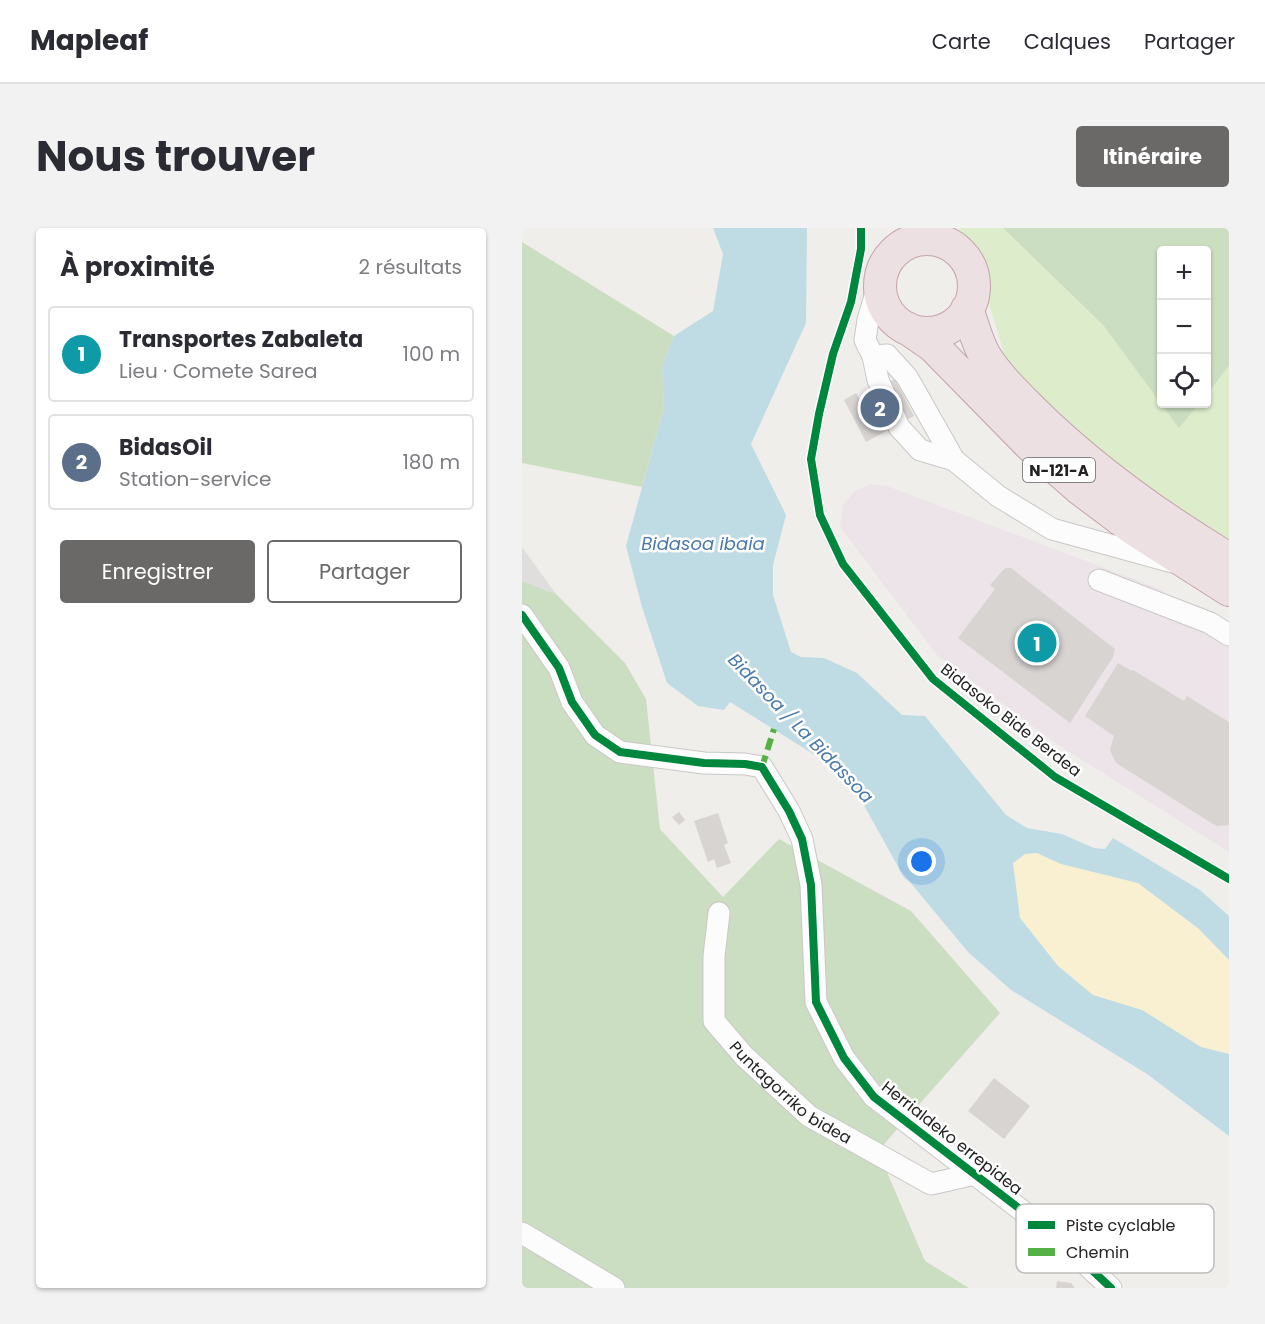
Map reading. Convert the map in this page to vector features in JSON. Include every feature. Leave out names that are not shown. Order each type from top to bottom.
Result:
[{"type":"highway","points":[[889,253],[908,243],[943,237],[965,258],[972,275],[973,292],[967,309],[956,322],[940,331],[923,333],[907,328]]},
{"type":"highway","name":"N-121-A","points":[[889,253],[880,294],[885,308],[894,320],[933,346],[1030,445],[1080,489],[1132,528],[1229,590]]},
{"type":"highway","name":"N-121-A","points":[[967,309],[980,345],[996,371],[1048,425],[1097,468],[1151,509],[1229,559]]},
{"type":"street","points":[[889,253],[868,320],[865,340],[873,357],[878,380],[899,427],[920,450],[954,460]]},
{"type":"street","points":[[873,357],[887,355],[907,377],[954,460],[998,496],[1052,529],[1190,567]]},
{"type":"street","points":[[1099,580],[1210,623],[1229,635]]},
{"type":"street","name":"Herrialdeko errepidea","points":[[522,615],[559,668],[572,702],[596,735],[620,752],[704,763],[745,764],[762,767],[789,811],[802,839],[811,885],[816,1002],[844,1058],[874,1097],[1016,1206]]},
{"type":"street","name":"Puntagorriko bidea","points":[[719,913],[714,956],[714,1021],[744,1056],[809,1116],[931,1184],[975,1174]]},
{"type":"street","points":[[522,1233],[614,1288]]},
{"type":"street","name":"Herrialdeko errepidea","points":[[1095,1273],[1111,1288]]},
{"type":"shaded area","points":[[871,484],[887,486],[1163,590],[1158,611],[1203,628],[1229,645],[1229,852],[1055,743],[937,655],[840,527],[843,505],[855,491]]},
{"type":"shaded area","points":[[522,547],[556,594],[522,581]]},
{"type":"green space","points":[[959,228],[1003,228],[1103,325],[1157,397],[1157,408],[1165,408],[1179,427],[1196,408],[1211,408],[1211,389],[1229,366],[1229,539],[1199,529],[1093,453],[1008,367],[988,300],[985,263]]},
{"type":"green space","points":[[1003,228],[1229,228],[1229,366],[1211,389],[1211,246],[1157,246],[1157,398],[1103,325]]},
{"type":"green space","points":[[522,242],[674,336],[662,366],[664,407],[642,487],[522,463]]},
{"type":"green space","points":[[1164,408],[1196,408],[1179,428]]},
{"type":"green space","points":[[522,581],[556,594],[625,663],[646,699],[660,829],[723,897],[779,839],[911,911],[1000,1013],[878,1151],[925,1261],[969,1288],[522,1288]]},
{"type":"sand","points":[[1037,853],[1061,864],[1138,883],[1199,929],[1229,960],[1229,1054],[1201,1047],[1142,1010],[1093,995],[1058,966],[1020,918],[1013,863],[1025,854]]},
{"type":"water","name":"Bidasoa ibaia","points":[[713,228],[807,228],[806,323],[751,444],[786,515],[773,565],[773,595],[791,652],[801,657],[824,658],[857,673],[902,715],[925,716],[1006,815],[1027,828],[1062,834],[1094,848],[1105,849],[1113,838],[1200,890],[1229,916],[1229,960],[1199,929],[1138,883],[1061,864],[1037,853],[1025,854],[1013,863],[1020,918],[1058,966],[1093,995],[1142,1010],[1201,1047],[1229,1054],[1229,1136],[1147,1074],[1011,990],[968,952],[900,870],[847,775],[730,702],[724,710],[698,706],[667,683],[642,607],[626,546],[664,407],[662,366],[674,336],[713,311],[723,254]]},
{"type":"building","points":[[895,379],[914,416],[866,442],[844,400],[856,393],[859,398]]},
{"type":"building","points":[[1005,568],[1011,568],[1115,649],[1113,657],[1070,723],[958,638],[995,589],[990,585]]},
{"type":"building","points":[[1118,663],[1184,701],[1187,696],[1229,722],[1229,825],[1213,824],[1116,763],[1110,750],[1114,736],[1085,716]]},
{"type":"building","points":[[679,812],[685,820],[679,825],[672,817]]},
{"type":"building","points":[[718,813],[728,843],[724,845],[731,863],[717,868],[714,859],[708,862],[694,821]]},
{"type":"building","points":[[994,1078],[1030,1106],[1004,1139],[968,1111]]},
{"type":"building","points":[[1057,1281],[1071,1283],[1075,1288],[1056,1288]]},
{"type":"marked path","points":[[762,767],[774,729]]},
{"type":"cycle path","name":"Bidasoko Bide Berdea","points":[[861,228],[861,249],[851,302],[833,354],[811,459],[820,515],[843,564],[933,679],[1055,777],[1229,879]]},
{"type":"cycle path","points":[[522,615],[559,668],[572,702],[595,735],[620,752],[704,763],[745,764],[762,767],[789,811],[802,839],[811,885],[816,1002],[844,1058],[874,1097],[1016,1206]]},
{"type":"cycle path","points":[[1095,1273],[1111,1288]]},
{"type":"place","name":"BidasOil","points":[[880,408]]},
{"type":"place","name":"Transportes Zabaleta","points":[[1037,643]]},
{"type":"water label","name":"Bidasoa / La Bidassoa","points":[[801,728]]}]
